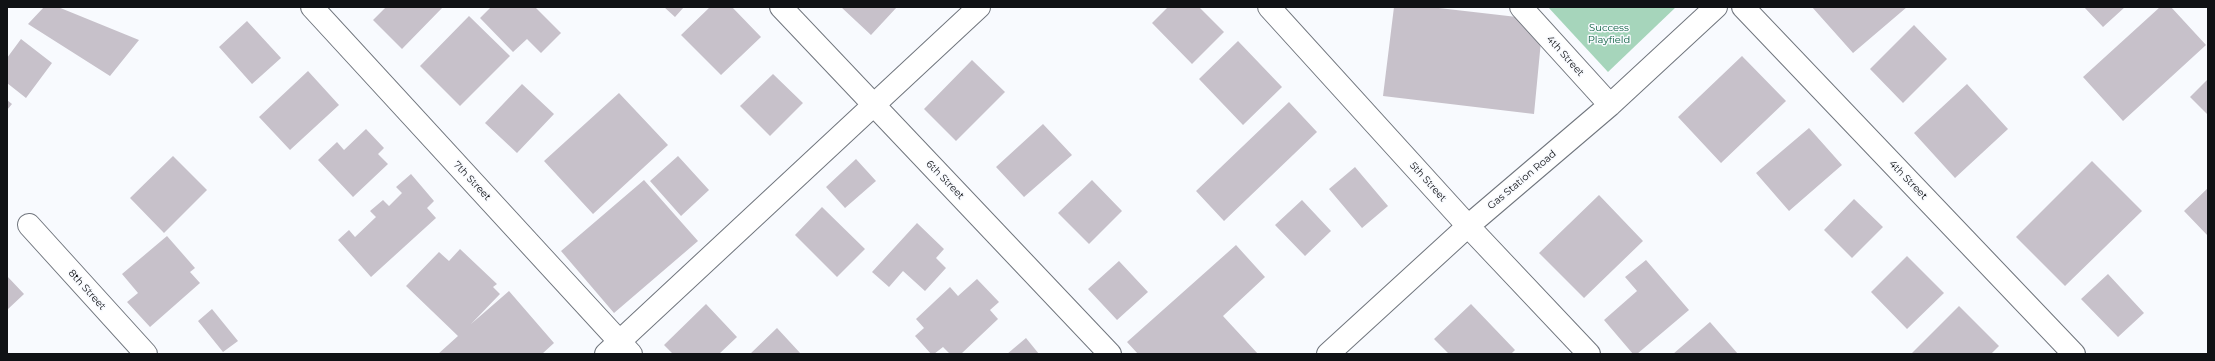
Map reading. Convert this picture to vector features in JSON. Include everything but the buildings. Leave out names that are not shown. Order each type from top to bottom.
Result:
[{"type":"street","name":"7th Street","points":[[312,7],[619,350]]},
{"type":"street","name":"6th Street","points":[[781,7],[1110,354]]},
{"type":"street","points":[[619,350],[874,105],[979,7]]},
{"type":"street","name":"5th Street","points":[[1269,7],[1468,226],[1589,354]]},
{"type":"street","name":"4th Street","points":[[1521,7],[1610,105]]},
{"type":"street","name":"Gas Station Road","points":[[1328,354],[1468,226],[1610,105],[1716,7]]},
{"type":"street","name":"4th Street","points":[[1742,7],[2074,354]]},
{"type":"street","name":"8th Street","points":[[29,225],[146,354]]},
{"type":"green space","name":"Success Playfield","points":[[1548,7],[1676,7],[1608,72]]}]
